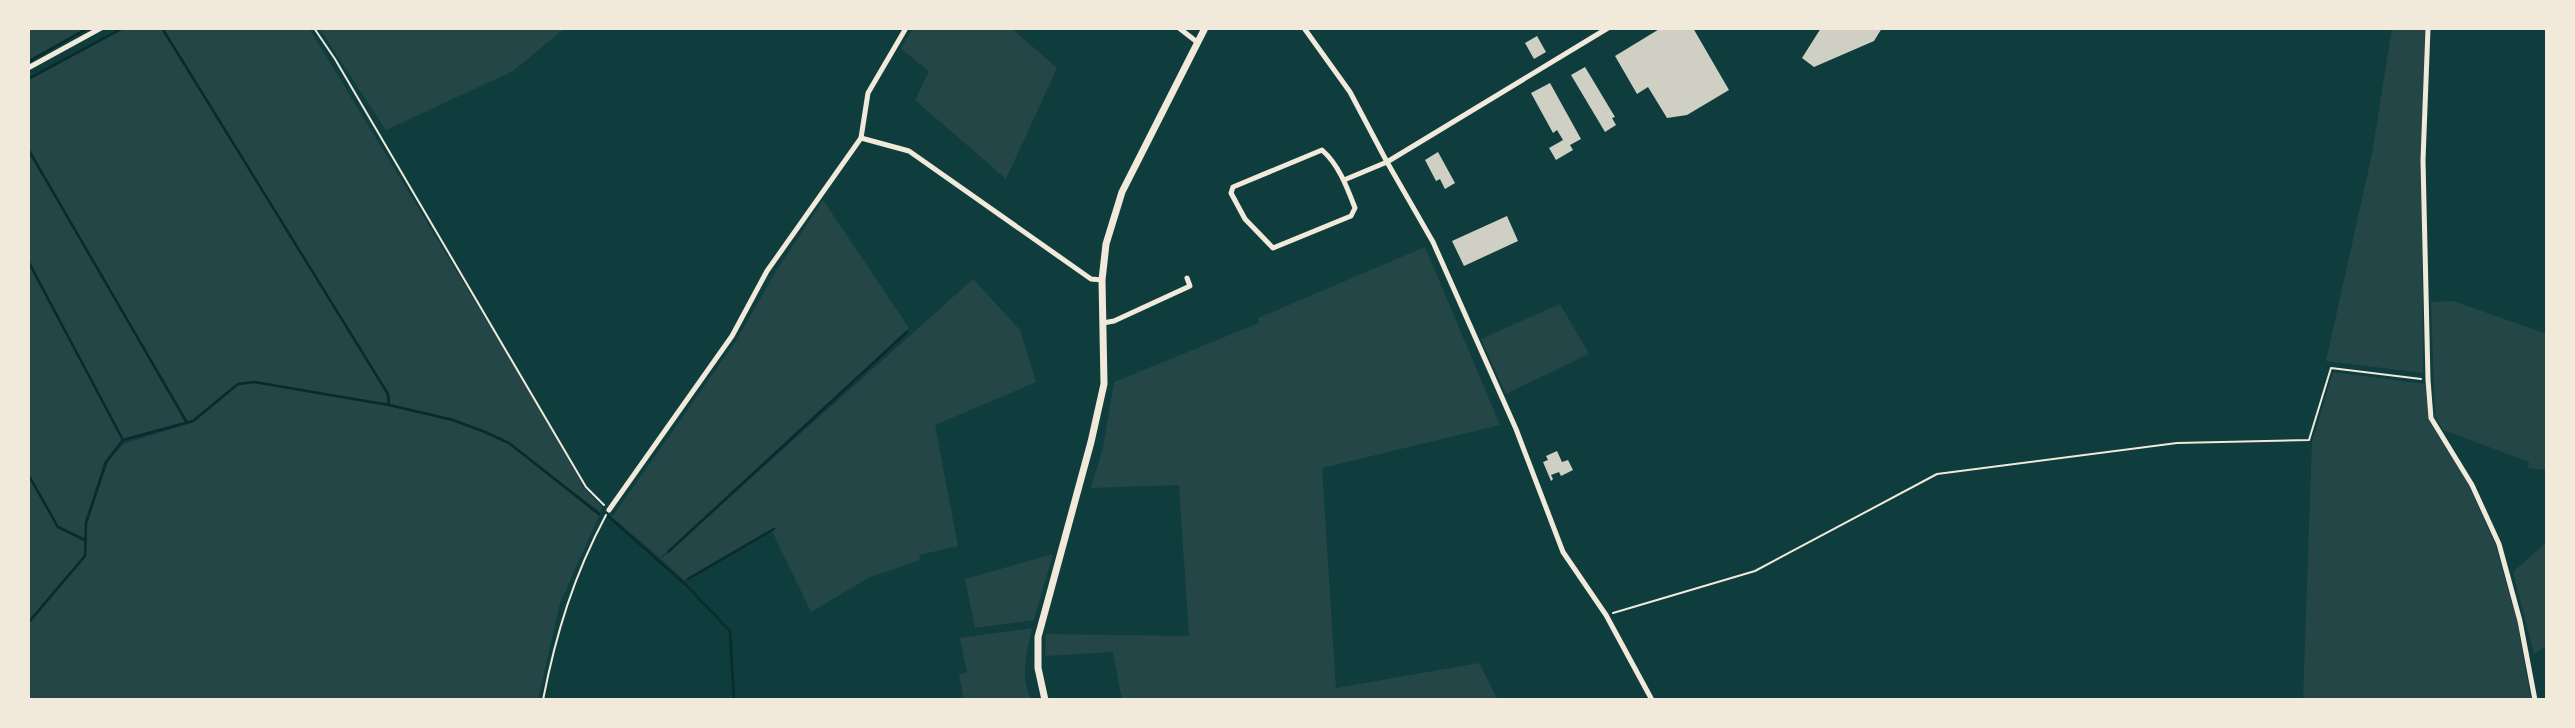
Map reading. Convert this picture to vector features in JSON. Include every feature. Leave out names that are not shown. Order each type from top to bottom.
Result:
[{"type":"street","points":[[28,68],[101,28]]},
{"type":"street","points":[[609,510],[732,336],[767,271],[862,138],[867,93],[906,28]]},
{"type":"street","points":[[1179,28],[1198,42]]},
{"type":"street","points":[[1045,700],[1038,668],[1038,637],[1104,384],[1102,280],[1106,244],[1122,192],[1205,28]]},
{"type":"street","points":[[1314,28],[1306,30],[1350,92],[1433,242],[1516,429],[1563,552],[1606,615],[1652,700]]},
{"type":"street","points":[[1344,180],[1387,162],[1608,28]]},
{"type":"street","points":[[2428,28],[2423,160],[2431,418],[2472,485],[2499,544],[2520,621],[2535,700]]},
{"type":"street","points":[[862,138],[909,151],[1091,279],[1102,280]]},
{"type":"street","points":[[1321,150],[1331,158],[1344,180],[1355,208],[1351,216],[1273,248],[1245,219],[1231,192],[1233,187],[1321,150]]},
{"type":"street","points":[[1103,323],[1114,321],[1190,286],[1187,278]]},
{"type":"path","points":[[314,28],[335,59],[586,487],[609,510],[565,605],[543,700]]},
{"type":"path","points":[[1606,615],[1755,571],[1937,474],[2177,443],[2309,440],[2331,368],[2428,380]]},
{"type":"shaded area","points":[[28,28],[86,28],[28,60]]},
{"type":"shaded area","points":[[125,28],[161,28],[387,394],[388,404],[255,381],[237,384],[193,420],[187,421],[28,147],[28,81]]},
{"type":"shaded area","points":[[163,28],[309,28],[541,410],[584,488],[602,507],[600,512],[509,443],[454,419],[390,404],[389,394]]},
{"type":"shaded area","points":[[319,28],[565,28],[513,71],[386,130]]},
{"type":"shaded area","points":[[913,28],[1011,28],[1057,68],[1006,179],[915,100],[929,71],[901,49]]},
{"type":"shaded area","points":[[2392,28],[2425,28],[2422,159],[2423,373],[2326,361],[2372,154]]},
{"type":"shaded area","points":[[28,150],[185,422],[123,439],[28,258]]},
{"type":"shaded area","points":[[823,200],[909,328],[660,558],[612,517],[736,341],[776,271]]},
{"type":"shaded area","points":[[1425,247],[1500,425],[1322,468],[1336,688],[1479,663],[1498,700],[1122,700],[1113,652],[1045,656],[1046,634],[1189,636],[1179,485],[1091,488],[1103,448],[1114,382],[1259,323],[1258,318]]},
{"type":"shaded area","points":[[28,263],[122,440],[105,461],[85,522],[85,540],[58,527],[28,472]]},
{"type":"shaded area","points":[[973,279],[1020,330],[1036,382],[935,425],[958,546],[919,555],[920,560],[868,578],[811,612],[772,531],[774,528],[684,580],[661,559]]},
{"type":"shaded area","points":[[2453,301],[2547,334],[2547,470],[2528,468],[2529,462],[2443,430],[2435,416],[2431,302]]},
{"type":"shaded area","points":[[1560,304],[1589,354],[1506,394],[1481,339]]},
{"type":"shaded area","points":[[2333,372],[2425,384],[2429,418],[2469,485],[2495,544],[2517,621],[2531,700],[2303,700],[2312,443]]},
{"type":"shaded area","points":[[254,383],[389,406],[453,421],[485,433],[509,444],[599,516],[560,603],[538,700],[28,700],[28,625],[86,556],[87,523],[108,462],[123,444],[194,422],[238,385]]},
{"type":"shaded area","points":[[28,476],[57,528],[85,541],[84,555],[28,622]]},
{"type":"shaded area","points":[[2547,542],[2547,645],[2534,654],[2513,572]]},
{"type":"shaded area","points":[[1053,554],[1034,620],[975,628],[965,579]]},
{"type":"shaded area","points":[[1032,628],[1025,674],[1032,700],[964,700],[959,675],[967,672],[960,638]]},
{"type":"building","points":[[1661,28],[1693,28],[1729,90],[1687,115],[1667,118],[1648,87],[1637,94],[1615,56]]},
{"type":"building","points":[[1821,28],[1882,28],[1874,41],[1814,67],[1802,58]]},
{"type":"building","points":[[1537,36],[1546,52],[1534,59],[1525,43]]},
{"type":"building","points":[[1585,67],[1615,117],[1612,118],[1616,125],[1605,132],[1571,75]]},
{"type":"building","points":[[1550,83],[1581,139],[1570,145],[1573,150],[1556,160],[1549,148],[1563,140],[1557,130],[1553,133],[1531,93]]},
{"type":"building","points":[[1438,152],[1455,183],[1445,189],[1440,179],[1436,181],[1425,160]]},
{"type":"building","points":[[1507,216],[1518,241],[1464,266],[1452,241]]},
{"type":"building","points":[[1557,451],[1562,462],[1568,460],[1573,470],[1561,476],[1559,472],[1551,475],[1551,481],[1543,462],[1548,460],[1546,456]]},
{"type":"waterway","points":[[28,62],[88,28]]},
{"type":"waterway","points":[[28,79],[123,28]]},
{"type":"waterway","points":[[162,28],[388,394],[389,405]]},
{"type":"waterway","points":[[28,149],[186,421]]},
{"type":"waterway","points":[[28,261],[123,440]]},
{"type":"waterway","points":[[668,552],[907,332]]},
{"type":"waterway","points":[[28,623],[85,556],[86,523],[106,462],[123,440],[193,421],[238,384],[254,382],[389,405],[453,420],[509,443],[599,514]]},
{"type":"waterway","points":[[28,474],[58,527],[85,540]]},
{"type":"waterway","points":[[608,516],[686,585],[730,631],[734,700]]},
{"type":"waterway","points":[[688,579],[774,529]]}]
